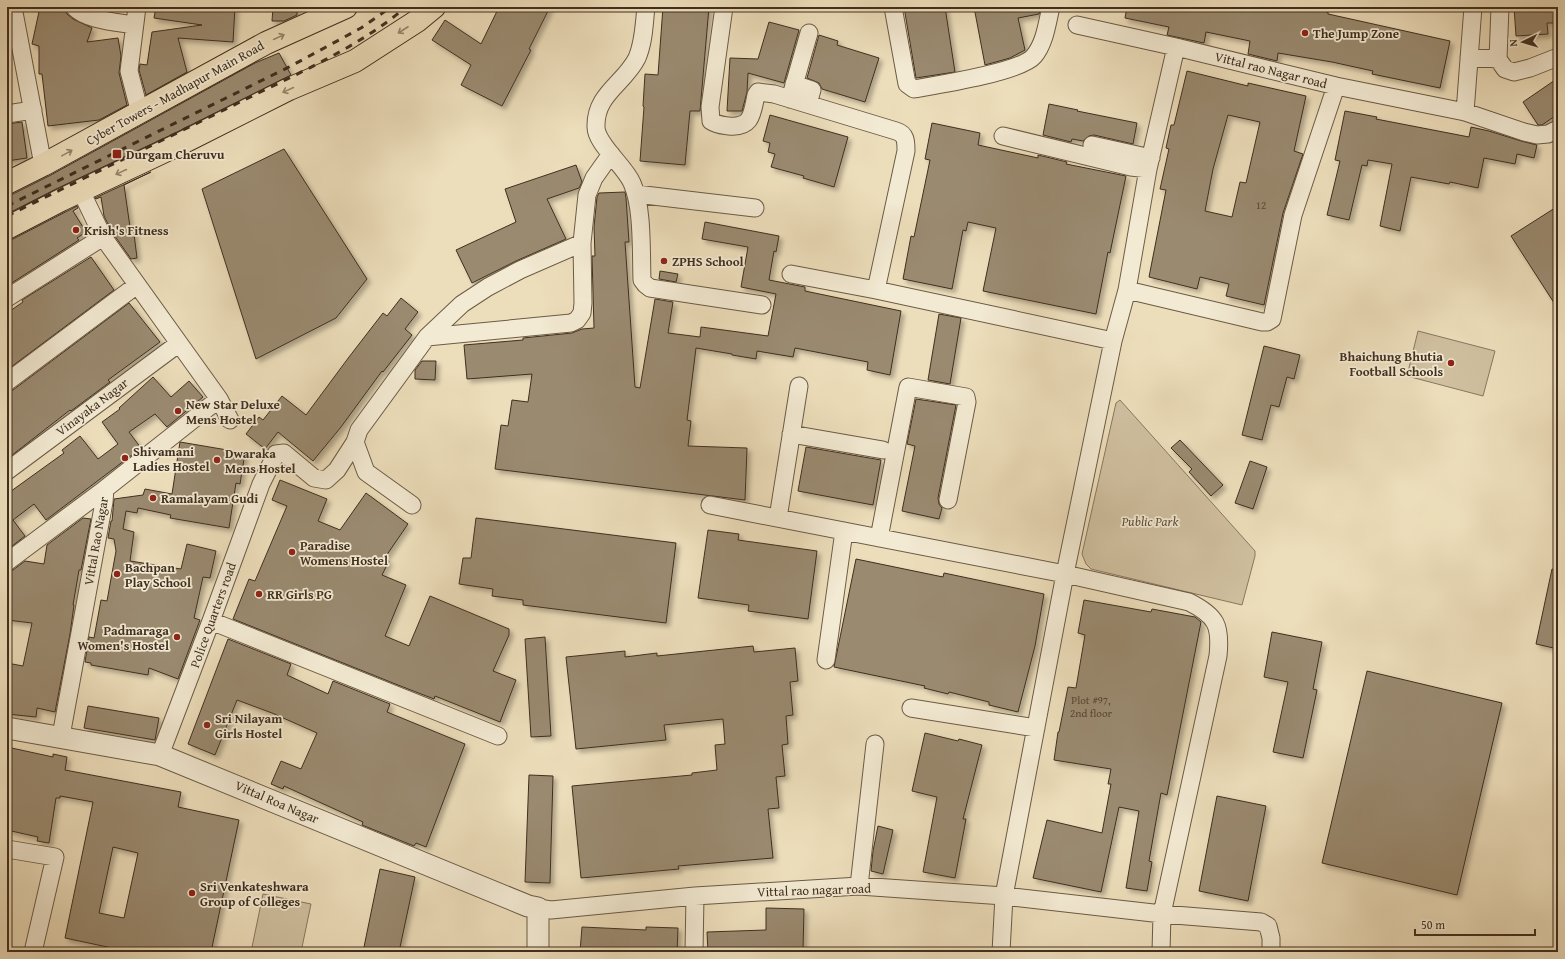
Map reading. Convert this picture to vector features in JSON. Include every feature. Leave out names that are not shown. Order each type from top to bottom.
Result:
[{"type":"main road","name":"Cyber Towers - Madhapur Main Road","points":[[7,183],[43,166],[266,43],[346,7]]},
{"type":"main road","points":[[7,228],[289,89],[355,61],[417,21],[434,7]]},
{"type":"street","points":[[13,7],[13,39],[33,110],[43,166]]},
{"type":"street","points":[[74,7],[90,17],[133,25]]},
{"type":"street","points":[[137,7],[133,25],[129,71],[140,113]]},
{"type":"street","points":[[646,7],[641,46],[636,59],[604,98],[597,110],[596,128],[601,141],[629,176],[636,194],[642,280],[644,284],[650,288],[762,305]]},
{"type":"street","points":[[724,7],[710,107],[711,121],[716,124],[740,126],[751,118],[758,92],[789,93],[808,104],[902,132],[905,138],[906,151],[876,290]]},
{"type":"street","points":[[893,7],[907,84],[914,88],[960,81],[1022,64],[1034,57],[1044,37],[1051,7]]},
{"type":"street","points":[[1465,112],[1473,7]]},
{"type":"street","points":[[1500,7],[1498,59],[1505,69],[1514,72],[1530,68],[1558,57]]},
{"type":"street","name":"Vittal rao Nagar road","points":[[1077,25],[1176,47],[1336,86],[1465,112],[1536,135],[1548,134],[1558,129]]},
{"type":"street","points":[[789,93],[805,32]]},
{"type":"street","points":[[1001,952],[1004,896],[1065,574],[1113,341],[1127,290],[1149,164],[1176,47]]},
{"type":"street","points":[[1469,57],[1498,59]]},
{"type":"street","points":[[1127,290],[1262,322],[1267,322],[1272,319],[1293,215],[1336,86]]},
{"type":"street","points":[[7,114],[33,110]]},
{"type":"street","points":[[1003,136],[1149,164]]},
{"type":"street","points":[[1078,142],[1149,164]]},
{"type":"street","points":[[427,337],[570,323],[577,320],[582,313],[583,303],[582,243],[587,195],[594,178],[610,154]]},
{"type":"street","points":[[81,191],[102,237],[219,399],[230,420]]},
{"type":"street","points":[[636,194],[755,208]]},
{"type":"street","points":[[7,298],[102,237]]},
{"type":"street","points":[[412,505],[366,472],[355,442],[359,430],[427,337],[462,304],[488,287],[520,270],[582,243]]},
{"type":"street","points":[[791,274],[876,290],[1113,341]]},
{"type":"street","points":[[7,382],[137,285]]},
{"type":"street","name":"Vinayaka Nagar","points":[[7,471],[178,344]]},
{"type":"street","points":[[778,518],[799,386]]},
{"type":"street","points":[[879,538],[907,389],[910,386],[966,397],[967,402],[948,500]]},
{"type":"street","name":"Vittal Rao Nagar","points":[[60,736],[104,502],[105,489],[219,399]]},
{"type":"street","points":[[791,434],[883,450]]},
{"type":"street","name":"Police Quarters road","points":[[160,754],[265,475],[276,454],[284,453],[314,478],[326,480],[337,470],[355,442]]},
{"type":"street","points":[[7,562],[105,489]]},
{"type":"street","points":[[710,505],[1065,574],[1189,602],[1204,610],[1215,622],[1220,639],[1218,656],[1162,914],[1161,952]]},
{"type":"street","points":[[826,660],[844,531]]},
{"type":"street","points":[[211,621],[498,736]]},
{"type":"street","points":[[912,708],[1036,728]]},
{"type":"street","name":"Vittal Roa Nagar","points":[[7,728],[160,754],[528,906],[538,908]]},
{"type":"street","points":[[860,886],[875,744]]},
{"type":"street","points":[[7,849],[55,857],[33,952]]},
{"type":"street","name":"Vittal rao nagar road","points":[[538,908],[551,910],[695,896],[860,886],[1004,896],[1162,914],[1261,922],[1268,926],[1271,938],[1271,952]]},
{"type":"street","points":[[694,952],[695,896]]},
{"type":"street","points":[[538,908],[538,952]]},
{"type":"green space","name":"Bhaichung Bhutia Football Schools","points":[[1418,331],[1495,351],[1483,396],[1407,376]]},
{"type":"green space","name":"Public Park","points":[[1120,400],[1255,551],[1242,605],[1091,569],[1086,564],[1082,554],[1116,403]]},
{"type":"green space","points":[[263,894],[311,904],[301,952],[251,952]]},
{"type":"building","points":[[40,7],[64,7],[67,14],[73,19],[92,28],[87,42],[118,38],[121,56],[119,73],[127,105],[99,120],[48,126],[42,74],[39,74],[39,46],[32,44]]},
{"type":"building","points":[[156,7],[235,7],[233,42],[178,38],[187,72],[146,95],[139,70],[140,64],[147,65],[152,32],[202,25],[154,18]]},
{"type":"building","points":[[273,7],[297,7],[297,15],[284,21],[272,21]]},
{"type":"building","points":[[499,7],[550,7],[529,49],[531,50],[502,106],[461,85],[471,65],[432,40],[445,20],[481,44]]},
{"type":"building","points":[[663,7],[709,7],[700,111],[690,111],[685,165],[640,161],[645,74],[658,75]]},
{"type":"building","points":[[904,7],[945,7],[955,72],[916,78]]},
{"type":"building","points":[[974,7],[1041,7],[1039,14],[1018,18],[1025,50],[1010,58],[985,65]]},
{"type":"building","points":[[1127,7],[1297,7],[1328,12],[1328,14],[1450,41],[1440,88],[1372,74],[1373,71],[1332,62],[1278,53],[1277,61],[1248,54],[1250,41],[1206,32],[1204,43],[1167,35],[1169,27],[1125,18]]},
{"type":"building","points":[[1514,7],[1558,7],[1558,23],[1547,23],[1548,34],[1516,36]]},
{"type":"building","points":[[769,22],[799,30],[784,83],[748,73],[747,92],[742,111],[727,111],[730,58],[758,59]]},
{"type":"building","points":[[819,35],[838,41],[837,45],[879,58],[865,102],[822,89],[819,83],[807,78]]},
{"type":"building","points":[[279,53],[291,75],[7,214],[7,195],[13,194],[49,176],[255,63]]},
{"type":"building","points":[[1187,71],[1248,86],[1248,83],[1306,96],[1294,151],[1303,154],[1283,213],[1264,305],[1226,296],[1229,284],[1200,277],[1197,289],[1149,277],[1166,190],[1160,189],[1169,149],[1166,148],[1171,125],[1174,125]],"holes":[[[1228,115],[1260,122],[1246,183],[1240,182],[1232,217],[1205,211],[1213,169]]]},
{"type":"building","points":[[1558,78],[1558,114],[1542,125],[1538,125],[1523,102]]},
{"type":"building","points":[[1049,104],[1137,123],[1133,144],[1094,135],[1089,136],[1083,141],[1072,139],[1071,142],[1043,135]]},
{"type":"building","points":[[1345,111],[1377,117],[1376,119],[1469,137],[1471,127],[1537,145],[1534,158],[1517,154],[1515,164],[1484,158],[1478,188],[1450,182],[1449,184],[1411,177],[1400,231],[1380,226],[1392,164],[1368,160],[1367,166],[1362,165],[1349,220],[1327,215],[1340,161],[1335,160]]},
{"type":"building","points":[[770,115],[848,137],[834,187],[803,178],[804,176],[771,167],[775,154],[768,152],[770,143],[763,141]]},
{"type":"building","points":[[22,122],[27,158],[7,161],[7,124]]},
{"type":"building","points":[[932,123],[980,133],[978,145],[1038,158],[1038,155],[1067,162],[1066,164],[1126,176],[1110,253],[1108,252],[1096,314],[983,291],[996,228],[968,222],[966,231],[963,230],[952,289],[903,279],[911,236],[914,237],[930,160],[925,159]]},
{"type":"building","points":[[284,149],[367,279],[336,318],[256,359],[202,189]]},
{"type":"building","points":[[576,165],[582,182],[579,188],[547,199],[566,239],[516,261],[472,283],[456,250],[516,222],[505,189]]},
{"type":"building","points":[[151,172],[124,185],[130,227],[133,226],[137,258],[131,259],[112,232],[104,216],[101,197],[95,198]]},
{"type":"building","points":[[625,192],[629,242],[625,242],[635,387],[640,388],[655,299],[673,302],[668,333],[700,337],[701,327],[768,336],[776,294],[741,287],[748,247],[702,239],[705,222],[779,236],[776,252],[774,251],[769,280],[805,287],[805,291],[901,311],[890,375],[867,370],[868,362],[795,348],[793,357],[757,351],[756,359],[696,348],[687,420],[691,421],[688,446],[747,448],[745,500],[495,469],[501,425],[508,426],[512,400],[528,402],[532,374],[467,379],[464,345],[523,340],[523,338],[572,333],[582,329],[594,328],[592,256],[595,256],[594,227],[597,197],[599,193]]},
{"type":"building","points":[[77,206],[78,208],[73,211],[86,232],[77,238],[79,240],[10,284],[7,280],[7,240],[13,239]]},
{"type":"building","points":[[1558,206],[1558,309],[1511,236]]},
{"type":"building","points":[[91,257],[114,290],[7,370],[7,313],[23,302],[22,300]]},
{"type":"building","points":[[660,271],[678,274],[676,282],[659,279]]},
{"type":"building","points":[[401,298],[418,312],[405,329],[412,335],[383,372],[382,371],[341,427],[313,461],[278,432],[265,449],[246,434],[259,417],[263,420],[282,396],[306,415],[383,313],[387,316]]},
{"type":"building","points":[[129,303],[160,342],[108,380],[110,382],[71,411],[70,410],[7,459],[7,392],[13,390]]},
{"type":"building","points":[[939,314],[961,318],[950,384],[928,380]]},
{"type":"building","points":[[1264,346],[1300,355],[1294,379],[1287,377],[1279,407],[1271,405],[1262,440],[1242,435]]},
{"type":"building","points":[[422,361],[436,361],[435,380],[415,379],[415,370]]},
{"type":"building","points":[[153,377],[171,397],[189,381],[203,397],[167,427],[155,414],[129,432],[141,448],[46,520],[34,504],[13,520],[25,536],[7,550],[7,494],[64,453],[62,450],[80,436],[98,459],[118,444],[102,422],[120,409],[119,408]]},
{"type":"building","points":[[916,399],[956,405],[938,498],[939,504],[942,508],[939,519],[902,511],[915,446],[907,444]]},
{"type":"building","points":[[1180,440],[1223,485],[1211,496],[1189,472],[1192,469],[1171,448]]},
{"type":"building","points":[[180,442],[245,453],[240,484],[236,483],[229,528],[170,518],[171,515],[138,508],[137,513],[126,511],[123,529],[134,532],[130,561],[181,569],[187,544],[216,551],[210,578],[203,577],[194,618],[200,620],[178,679],[149,668],[148,675],[91,665],[91,663],[85,662],[89,637],[94,638],[101,600],[107,601],[116,551],[114,539],[108,538],[112,521],[114,499],[143,495],[145,489],[172,494]]},
{"type":"building","points":[[806,447],[881,460],[873,505],[798,491]]},
{"type":"building","points":[[1250,461],[1267,467],[1253,509],[1235,503]]},
{"type":"building","points":[[280,480],[327,499],[318,521],[340,530],[366,493],[408,524],[384,559],[389,561],[382,575],[406,585],[385,636],[409,646],[430,596],[509,629],[509,635],[493,671],[516,680],[500,722],[435,696],[434,699],[233,619],[249,579],[255,581],[287,506],[272,500]]},
{"type":"building","points":[[83,518],[91,519],[81,570],[79,570],[70,634],[55,712],[37,708],[36,717],[7,714],[7,663],[23,666],[32,623],[7,620],[7,572],[13,570],[25,561],[44,564],[47,545]]},
{"type":"building","points":[[476,518],[676,543],[666,623],[523,605],[523,600],[492,596],[493,589],[459,584],[463,558],[471,558]]},
{"type":"building","points":[[708,530],[739,534],[738,540],[817,551],[808,619],[748,611],[749,605],[698,598]]},
{"type":"building","points":[[856,559],[943,577],[944,573],[1044,594],[1035,646],[1018,712],[989,705],[989,702],[949,692],[948,694],[924,688],[925,686],[834,667]]},
{"type":"building","points":[[1552,569],[1558,570],[1558,649],[1536,644]]},
{"type":"building","points":[[1084,600],[1151,612],[1152,609],[1195,617],[1201,622],[1167,795],[1161,793],[1149,861],[1152,862],[1147,891],[1126,888],[1139,811],[1119,807],[1101,892],[1033,878],[1047,820],[1102,833],[1111,784],[1108,784],[1111,769],[1054,760],[1058,732],[1068,687],[1076,688],[1085,635],[1078,633]]},
{"type":"building","points":[[1272,632],[1322,642],[1313,689],[1317,690],[1303,758],[1273,752],[1288,682],[1264,677]]},
{"type":"building","points":[[545,637],[551,736],[531,737],[525,639]]},
{"type":"building","points":[[228,639],[291,664],[287,675],[328,694],[333,681],[390,704],[387,712],[465,744],[426,847],[416,843],[414,846],[362,825],[363,822],[284,786],[283,789],[271,784],[281,761],[301,769],[317,733],[272,713],[237,700],[215,755],[188,744]]},
{"type":"building","points":[[753,646],[754,652],[795,648],[798,681],[790,682],[793,715],[786,716],[788,744],[782,745],[785,776],[776,777],[779,808],[768,809],[773,858],[678,866],[679,869],[581,878],[572,786],[692,775],[692,773],[717,770],[715,745],[725,744],[723,719],[664,725],[666,740],[576,749],[566,657],[625,651],[625,657],[657,653],[657,656]]},
{"type":"building","points":[[1367,671],[1502,703],[1457,895],[1322,863]]},
{"type":"building","points":[[88,706],[159,718],[155,740],[84,728]]},
{"type":"building","points":[[925,733],[982,745],[963,819],[966,819],[955,878],[923,872],[937,797],[912,791]]},
{"type":"building","points":[[7,747],[53,757],[53,754],[67,757],[65,770],[181,792],[178,807],[239,820],[211,952],[131,952],[65,938],[93,802],[60,796],[60,798],[56,798],[49,843],[37,841],[38,837],[7,830]],"holes":[[[113,847],[138,853],[124,918],[99,913]]]},
{"type":"building","points":[[529,775],[553,776],[550,883],[525,882]]},
{"type":"building","points":[[1217,796],[1266,806],[1248,901],[1199,891]]},
{"type":"building","points":[[878,826],[893,830],[883,874],[871,871]]},
{"type":"building","points":[[380,869],[415,877],[399,952],[363,952]]},
{"type":"building","points":[[766,908],[804,909],[803,949],[743,948],[743,952],[708,952],[707,932],[766,930]]},
{"type":"building","points":[[582,927],[646,930],[646,927],[678,928],[677,952],[580,952]]},
{"type":"railway","points":[[7,206],[291,66],[361,28],[391,7]]},
{"type":"railway","points":[[7,216],[325,60],[347,48],[387,22],[406,7]]},
{"type":"place","name":"The Jump Zone","points":[[1305,33]]},
{"type":"place","name":"Durgam Cheruvu","points":[[117,154]]},
{"type":"place","name":"Krish's Fitness","points":[[76,230]]},
{"type":"place","name":"ZPHS School","points":[[664,261]]},
{"type":"place","name":"Bhaichung Bhutia Football Schools","points":[[1451,363]]},
{"type":"place","name":"New Star Deluxe Mens Hostel","points":[[178,411]]},
{"type":"place","name":"Shivamani Ladies Hostel","points":[[125,458]]},
{"type":"place","name":"Dwaraka Mens Hostel","points":[[217,460]]},
{"type":"place","name":"Ramalayam Gudi","points":[[153,498]]},
{"type":"place","name":"Paradise Womens Hostel","points":[[292,552]]},
{"type":"place","name":"Bachpan Play School","points":[[117,574]]},
{"type":"place","name":"RR Girls PG","points":[[259,594]]},
{"type":"place","name":"Padmaraga Women's Hostel","points":[[177,637]]},
{"type":"place","name":"Sri Nilayam Girls Hostel","points":[[207,725]]},
{"type":"place","name":"Sri Venkateshwara Group of Colleges","points":[[192,893]]}]
